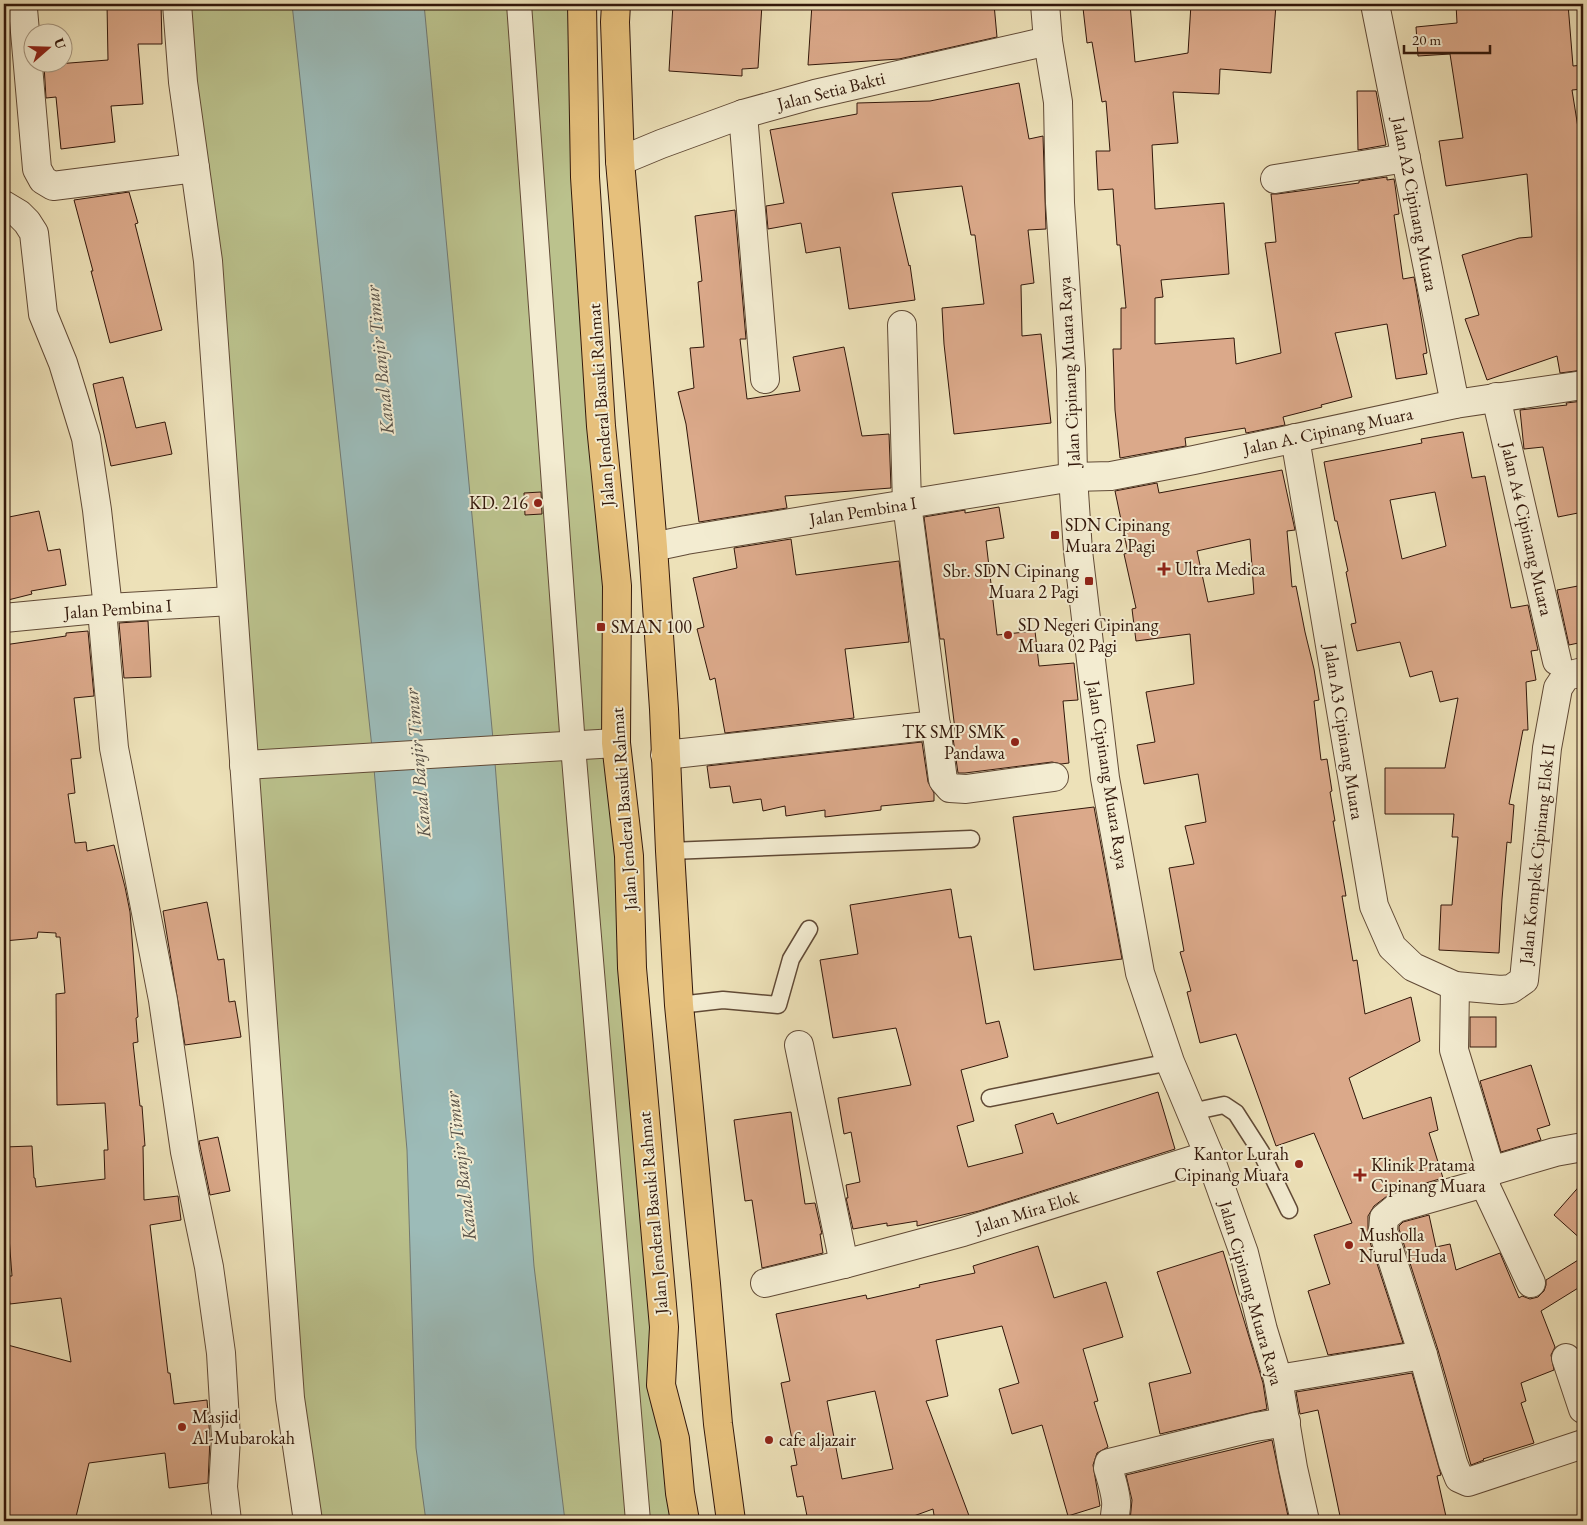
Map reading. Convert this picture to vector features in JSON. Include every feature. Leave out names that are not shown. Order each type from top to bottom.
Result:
[{"type":"main road","name":"Jalan Jenderal Basuki Rahmat","points":[[582,4],[587,207],[600,426],[617,586],[616,742],[629,856],[632,968],[664,1326],[661,1385],[675,1440],[680,1493],[685,1521]]},
{"type":"main road","points":[[616,4],[620,161],[653,547],[664,709],[679,1005],[718,1424],[731,1521]]},
{"type":"street","points":[[177,4],[183,82],[208,261],[232,602],[253,764],[290,1398],[308,1521]]},
{"type":"street","points":[[519,4],[570,714],[638,1521]]},
{"type":"street","name":"Jalan Cipinang Muara Raya","points":[[1045,4],[1048,41],[1058,102],[1062,242],[1071,369],[1073,477],[1078,551],[1106,778],[1140,974],[1170,1062],[1209,1156],[1244,1253],[1263,1330],[1278,1378],[1293,1468],[1305,1521]]},
{"type":"street","name":"Jalan A2 Cipinang Muara","points":[[1375,4],[1455,404]]},
{"type":"street","points":[[23,9],[36,169],[43,180],[53,186],[195,168]]},
{"type":"street","name":"Jalan Setia Bakti","points":[[620,161],[743,114],[815,94],[1048,41]]},
{"type":"street","points":[[743,114],[765,379]]},
{"type":"street","points":[[1275,179],[1406,158]]},
{"type":"street","points":[[4,206],[19,214],[34,233],[43,314],[62,363],[86,438],[97,510],[114,748],[163,1000],[185,1152],[209,1267],[219,1333],[226,1438],[224,1487],[227,1521]]},
{"type":"street","points":[[902,325],[907,504],[942,780],[950,788],[966,789],[1054,777]]},
{"type":"street","name":"Jalan A. Cipinang Muara","points":[[1073,477],[1110,476],[1455,404],[1583,385]]},
{"type":"street","name":"Jalan A4 Cipinang Muara","points":[[1496,397],[1557,661]]},
{"type":"street","name":"Jalan A3 Cipinang Muara","points":[[1295,438],[1374,906],[1392,947],[1413,967],[1455,986]]},
{"type":"street","name":"Jalan Pembina I","points":[[653,547],[1073,477]]},
{"type":"street","name":"Jalan Pembina I","points":[[4,618],[105,609],[232,602]]},
{"type":"street","name":"Jalan Komplek Cipinang Elok II","points":[[1455,986],[1501,990],[1511,989],[1524,980],[1547,748],[1558,688],[1566,676],[1583,672]]},
{"type":"street","points":[[665,755],[936,724]]},
{"type":"street","points":[[253,764],[616,742]]},
{"type":"street","points":[[1455,986],[1454,1050],[1487,1177],[1531,1283]]},
{"type":"street","points":[[799,1045],[844,1264]]},
{"type":"street","points":[[1583,1147],[1555,1152],[1396,1208],[1384,1218],[1382,1231],[1424,1355],[1453,1463],[1459,1478],[1468,1482],[1583,1444]]},
{"type":"street","name":"Jalan Mira Elok","points":[[765,1283],[963,1232],[1209,1156]]},
{"type":"street","points":[[1278,1378],[1424,1355]]},
{"type":"street","points":[[1566,1358],[1583,1409]]},
{"type":"street","points":[[1115,1521],[1114,1517],[1117,1510],[1116,1498],[1108,1468],[1109,1463],[1255,1427],[1286,1422]]},
{"type":"lane","points":[[670,851],[971,839]]},
{"type":"lane","points":[[679,1005],[723,1000],[778,1005],[791,959],[809,929]]},
{"type":"lane","points":[[990,1098],[1170,1062]]},
{"type":"lane","points":[[1191,1112],[1224,1106],[1236,1113],[1261,1152],[1289,1210]]},
{"type":"green space","points":[[177,4],[582,4],[616,743],[685,1521],[308,1521]]},
{"type":"water","name":"Kanal Banjir Timur","points":[[292,4],[424,4],[494,750],[534,1266],[565,1521],[426,1521],[416,1448],[407,1150],[373,757]]},
{"type":"building","points":[[107,4],[161,4],[162,44],[138,44],[143,104],[111,106],[115,142],[61,149],[56,97],[46,98],[44,72],[72,72],[72,63],[108,60]]},
{"type":"building","points":[[673,4],[762,4],[758,68],[742,69],[742,76],[669,71]]},
{"type":"building","points":[[812,4],[994,4],[997,37],[899,59],[808,65]]},
{"type":"building","points":[[1130,4],[1135,62],[1188,53],[1191,4],[1276,4],[1271,73],[1220,69],[1219,94],[1173,92],[1178,143],[1152,145],[1155,209],[1224,203],[1229,274],[1161,280],[1163,297],[1155,298],[1155,344],[1234,338],[1236,364],[1281,353],[1265,243],[1276,242],[1271,194],[1359,183],[1359,181],[1387,177],[1387,180],[1394,179],[1395,185],[1399,214],[1394,215],[1403,279],[1414,277],[1427,353],[1423,354],[1427,374],[1396,379],[1387,324],[1335,333],[1352,397],[1283,417],[1285,425],[1246,433],[1245,428],[1185,438],[1186,446],[1120,458],[1115,410],[1113,349],[1121,349],[1121,308],[1126,308],[1120,245],[1117,245],[1113,189],[1098,190],[1096,151],[1110,151],[1106,101],[1102,102],[1092,42],[1087,43],[1083,8]]},
{"type":"building","points":[[1456,4],[1568,4],[1573,66],[1583,65],[1583,89],[1572,90],[1583,159],[1583,370],[1560,373],[1557,356],[1487,380],[1465,319],[1479,315],[1462,255],[1519,238],[1532,237],[1527,174],[1446,186],[1439,141],[1463,138],[1450,54],[1418,56],[1416,27],[1457,23]]},
{"type":"building","points":[[1019,83],[1029,139],[1043,136],[1046,229],[1028,230],[1034,283],[1021,285],[1022,336],[1041,334],[1051,423],[954,434],[942,308],[984,304],[975,235],[971,235],[962,186],[892,193],[910,265],[915,300],[849,309],[840,247],[806,253],[801,223],[768,229],[766,206],[784,203],[770,130],[857,114],[857,103],[930,101]]},
{"type":"building","points":[[1357,91],[1376,91],[1386,145],[1358,150]]},
{"type":"building","points":[[129,192],[138,223],[135,224],[162,330],[110,343],[74,200]]},
{"type":"building","points":[[735,210],[746,339],[740,339],[747,399],[800,391],[793,357],[844,347],[862,436],[889,434],[891,488],[785,496],[787,508],[699,522],[686,424],[678,392],[694,388],[690,348],[704,347],[698,282],[702,281],[695,216]]},
{"type":"building","points":[[123,377],[136,428],[165,422],[172,454],[111,466],[93,384]]},
{"type":"building","points":[[1583,401],[1583,512],[1558,517],[1543,447],[1524,449],[1520,410],[1567,405],[1566,403]]},
{"type":"building","points":[[1463,432],[1472,478],[1485,476],[1511,608],[1528,605],[1538,650],[1531,651],[1536,680],[1526,682],[1528,730],[1523,730],[1509,804],[1514,805],[1511,843],[1507,842],[1499,953],[1439,950],[1441,905],[1452,905],[1458,837],[1452,837],[1454,814],[1385,814],[1385,768],[1445,768],[1458,698],[1440,702],[1432,671],[1410,677],[1400,642],[1357,651],[1351,624],[1356,623],[1346,572],[1348,571],[1337,521],[1335,521],[1324,462],[1422,443],[1421,439]],"holes":[[[1435,492],[1446,546],[1402,559],[1390,500]]]},
{"type":"building","points":[[1282,470],[1295,530],[1287,531],[1292,587],[1296,586],[1314,669],[1319,700],[1314,701],[1321,760],[1327,759],[1335,821],[1333,821],[1346,896],[1342,896],[1353,961],[1357,960],[1365,1014],[1411,997],[1420,1041],[1349,1078],[1363,1119],[1431,1097],[1438,1130],[1429,1133],[1443,1178],[1391,1193],[1374,1206],[1368,1216],[1368,1236],[1403,1343],[1328,1355],[1308,1291],[1330,1284],[1314,1235],[1352,1223],[1314,1133],[1276,1146],[1236,1034],[1200,1043],[1187,992],[1191,991],[1180,952],[1184,951],[1169,868],[1194,864],[1185,826],[1206,822],[1198,774],[1144,784],[1137,745],[1155,742],[1146,692],[1194,684],[1190,634],[1136,641],[1132,609],[1136,608],[1124,554],[1128,553],[1115,491],[1157,483],[1159,493]],"holes":[[[1250,539],[1254,594],[1208,602],[1197,551]]]},
{"type":"building","name":"KD. 216","points":[[541,492],[542,514],[525,515],[524,493]]},
{"type":"building","points":[[999,507],[1004,538],[986,541],[997,635],[1035,631],[1039,666],[1074,663],[1078,700],[1063,701],[1069,763],[1052,762],[958,773],[953,738],[956,738],[944,639],[940,639],[924,517],[965,510],[965,513]]},
{"type":"building","points":[[39,511],[48,551],[60,549],[66,585],[31,591],[32,594],[4,601],[4,518]]},
{"type":"building","points":[[791,539],[796,575],[899,561],[909,642],[845,649],[854,718],[725,733],[715,678],[710,680],[697,629],[704,627],[693,578],[737,568],[734,548]]},
{"type":"building","points":[[1583,585],[1583,642],[1569,645],[1557,590]]},
{"type":"building","points":[[148,621],[151,677],[124,678],[119,623]]},
{"type":"building","points":[[88,631],[94,696],[74,698],[81,758],[71,759],[75,793],[68,794],[75,843],[86,842],[87,851],[114,845],[125,887],[130,912],[138,1017],[136,1018],[138,1042],[133,1043],[140,1106],[142,1106],[145,1146],[143,1146],[144,1200],[178,1196],[181,1220],[150,1225],[168,1373],[170,1373],[174,1404],[207,1400],[210,1438],[208,1483],[169,1488],[165,1453],[89,1463],[75,1521],[4,1521],[4,1344],[71,1362],[61,1298],[10,1304],[6,1276],[12,1276],[7,1211],[4,1211],[4,1147],[32,1146],[36,1187],[105,1179],[104,1150],[108,1150],[105,1103],[57,1105],[56,994],[65,993],[60,937],[56,937],[56,933],[38,932],[37,938],[4,941],[4,645],[66,636],[66,633]]},
{"type":"building","points":[[922,742],[928,782],[934,793],[934,801],[881,806],[881,810],[825,817],[825,810],[786,816],[785,806],[763,811],[761,799],[733,803],[730,786],[710,788],[707,766]]},
{"type":"building","points":[[1094,807],[1122,959],[1034,970],[1013,817]]},
{"type":"building","points":[[951,889],[959,938],[971,936],[986,1024],[999,1021],[1008,1057],[961,1070],[974,1121],[957,1126],[968,1167],[1023,1153],[1015,1125],[1053,1113],[1057,1124],[1158,1092],[1175,1149],[979,1211],[917,1226],[917,1221],[887,1226],[887,1223],[853,1229],[846,1198],[848,1198],[846,1185],[860,1182],[851,1132],[844,1134],[838,1098],[911,1085],[896,1028],[833,1038],[820,960],[858,954],[850,905]]},
{"type":"building","points":[[207,902],[218,960],[224,959],[229,1002],[235,1001],[241,1037],[185,1045],[163,911]]},
{"type":"building","points":[[1470,1017],[1496,1017],[1496,1047],[1470,1047]]},
{"type":"building","points":[[1531,1065],[1550,1125],[1537,1129],[1541,1140],[1501,1152],[1480,1081]]},
{"type":"building","points":[[791,1112],[805,1204],[815,1203],[822,1234],[820,1234],[823,1253],[762,1268],[752,1200],[745,1201],[734,1120]]},
{"type":"building","points":[[218,1137],[230,1191],[210,1195],[199,1141]]},
{"type":"building","points":[[1583,1182],[1583,1241],[1554,1215]]},
{"type":"building","points":[[1429,1215],[1436,1247],[1450,1244],[1456,1270],[1500,1253],[1519,1298],[1522,1296],[1530,1299],[1538,1297],[1544,1291],[1546,1280],[1583,1257],[1583,1285],[1541,1311],[1555,1347],[1551,1355],[1554,1370],[1521,1383],[1526,1401],[1521,1403],[1534,1443],[1483,1459],[1471,1465],[1438,1350],[1399,1229],[1403,1222]]},
{"type":"building","points":[[1038,1246],[1054,1298],[1106,1282],[1123,1337],[1083,1349],[1098,1401],[1094,1402],[1108,1447],[1097,1453],[1093,1465],[1100,1506],[1068,1516],[1042,1425],[1012,1434],[999,1389],[1019,1383],[1002,1326],[936,1340],[948,1396],[926,1401],[971,1521],[935,1521],[933,1509],[900,1521],[808,1521],[803,1496],[797,1497],[791,1466],[797,1465],[781,1383],[790,1381],[776,1314],[866,1295],[867,1299],[920,1287],[919,1285],[975,1273],[973,1266]],"holes":[[[875,1391],[893,1469],[842,1479],[827,1401]]]},
{"type":"building","points":[[1223,1251],[1263,1383],[1267,1409],[1160,1434],[1149,1383],[1191,1373],[1157,1272]]},
{"type":"building","points":[[1412,1373],[1441,1475],[1437,1476],[1447,1521],[1341,1521],[1318,1410],[1300,1414],[1296,1392]]},
{"type":"building","points":[[1272,1440],[1289,1521],[1130,1521],[1132,1500],[1126,1475]]},
{"type":"place","name":"KD. 216","points":[[538,503]]},
{"type":"place","name":"SDN Cipinang Muara 2 Pagi","points":[[1055,535]]},
{"type":"place","name":"Ultra Medica","points":[[1164,569]]},
{"type":"place","name":"Sbr. SDN Cipinang Muara 2 Pagi","points":[[1089,581]]},
{"type":"place","name":"SMAN 100","points":[[601,627]]},
{"type":"place","name":"SD Negeri Cipinang Muara 02 Pagi","points":[[1008,635]]},
{"type":"place","name":"TK SMP SMK Pandawa","points":[[1015,742]]},
{"type":"place","name":"Kantor Lurah Cipinang Muara","points":[[1299,1164]]},
{"type":"place","name":"Klinik Pratama Cipinang Muara","points":[[1360,1175]]},
{"type":"place","name":"Musholla Nurul Huda","points":[[1349,1245]]},
{"type":"place","name":"Masjid Al-Mubarokah","points":[[182,1427]]},
{"type":"place","name":"cafe aljazair","points":[[769,1440]]}]
